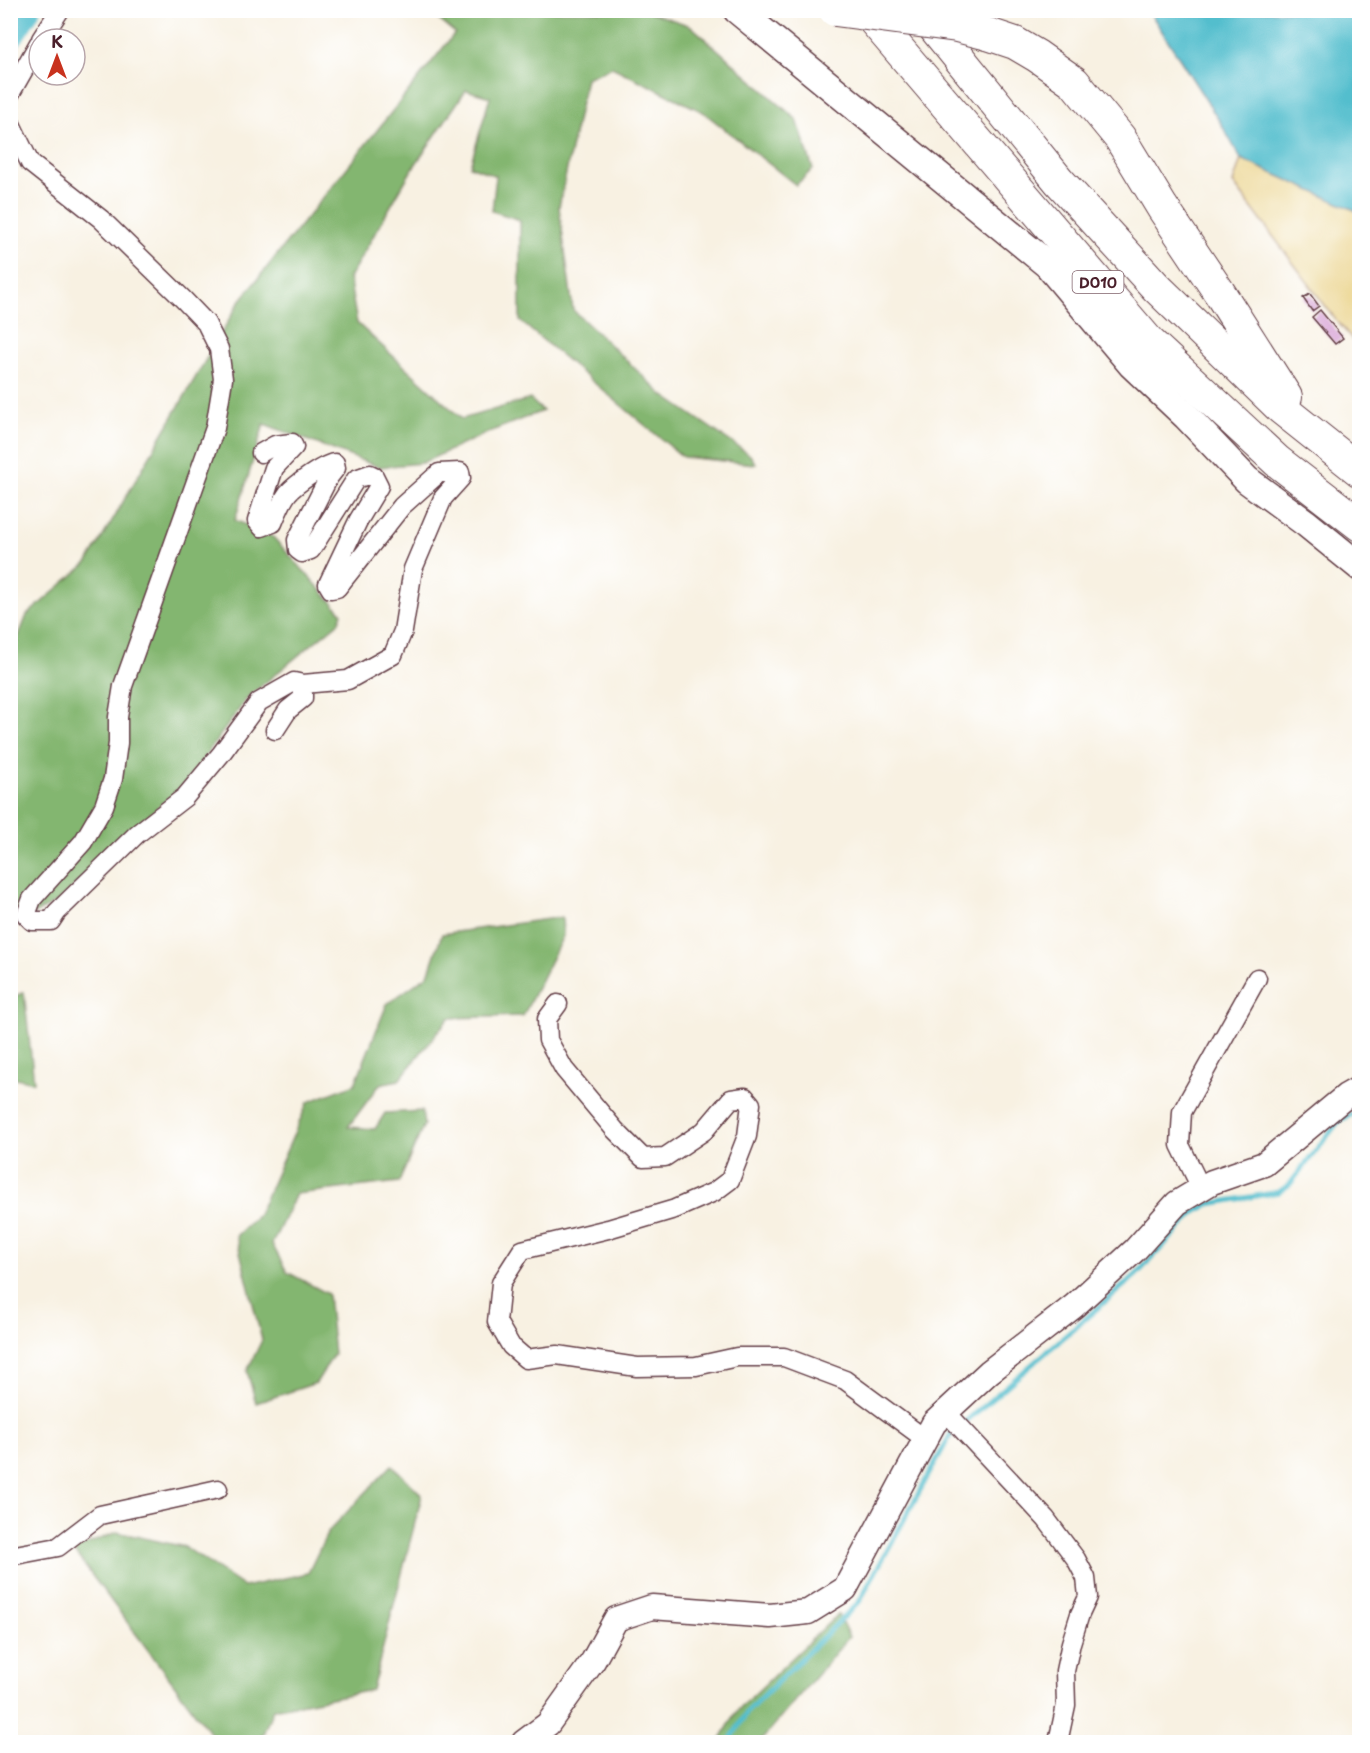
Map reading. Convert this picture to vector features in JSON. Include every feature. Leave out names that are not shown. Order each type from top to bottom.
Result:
[{"type":"highway","points":[[835,10],[957,26],[1015,42],[1074,82],[1120,138],[1305,428]]},
{"type":"highway","name":"D010","points":[[865,10],[1149,342],[1277,461],[1359,525]]},
{"type":"highway","name":"D010","points":[[920,10],[1059,181],[1156,287],[1282,409],[1359,471]]},
{"type":"main road","points":[[737,10],[1048,265],[1132,365],[1186,416],[1247,480],[1307,524],[1359,567]]},
{"type":"street","points":[[49,27],[60,10]]},
{"type":"street","points":[[10,94],[27,64]]},
{"type":"street","points":[[10,122],[30,164],[101,219],[206,323],[219,349],[223,379],[215,428],[123,686],[113,779],[104,806],[83,842],[32,899],[26,915],[32,921],[51,921],[57,912],[137,834],[186,797],[259,702],[294,682],[303,684],[348,680],[393,655],[403,631],[413,569],[443,498],[461,478],[460,472],[439,473],[402,506],[338,588],[331,589],[328,585],[353,531],[379,486],[374,476],[370,474],[356,479],[311,550],[302,553],[298,550],[297,540],[329,477],[336,468],[335,463],[332,462],[319,469],[288,493],[273,523],[262,527],[257,521],[274,468],[294,447],[292,443],[275,445],[261,453]]},
{"type":"street","points":[[275,730],[288,710],[303,698],[303,684]]},
{"type":"street","points":[[1201,1188],[1180,1145],[1182,1112],[1257,978]]},
{"type":"street","points":[[558,1004],[547,1019],[548,1040],[564,1069],[615,1130],[644,1158],[665,1157],[704,1131],[731,1099],[745,1097],[751,1104],[747,1136],[730,1180],[714,1192],[675,1209],[608,1229],[522,1250],[501,1283],[498,1305],[497,1322],[511,1346],[526,1359],[557,1355],[637,1367],[696,1366],[737,1358],[784,1358],[845,1380],[926,1439]]},
{"type":"street","points":[[524,1743],[548,1724],[593,1661],[616,1619],[652,1607],[770,1616],[808,1612],[845,1589],[934,1423],[990,1372],[1074,1306],[1135,1250],[1177,1203],[1212,1182],[1264,1164],[1346,1095],[1359,1088]]},
{"type":"street","points":[[946,1412],[1046,1519],[1076,1559],[1086,1578],[1088,1597],[1071,1642],[1065,1671],[1066,1705],[1058,1743]]},
{"type":"street","points":[[10,1556],[58,1547],[100,1515],[218,1489]]},
{"type":"green space","points":[[428,11],[647,11],[691,26],[797,120],[813,169],[796,185],[703,112],[612,67],[586,78],[559,207],[573,310],[663,395],[750,455],[756,464],[683,457],[520,321],[520,220],[492,211],[496,176],[470,166],[490,97],[466,90],[411,171],[349,278],[357,323],[462,419],[530,399],[543,411],[494,430],[422,463],[379,467],[264,424],[235,520],[273,537],[342,613],[339,622],[248,697],[184,785],[144,819],[57,902],[11,926],[10,658],[27,615],[88,562],[240,301],[455,33]]},
{"type":"green space","points":[[562,917],[563,936],[523,1016],[449,1018],[399,1080],[380,1084],[348,1127],[375,1129],[385,1113],[422,1111],[424,1125],[399,1182],[296,1194],[272,1244],[287,1272],[328,1294],[334,1354],[316,1383],[256,1403],[247,1371],[262,1340],[236,1236],[258,1215],[308,1102],[355,1084],[387,1004],[428,975],[442,934]]},
{"type":"green space","points":[[24,992],[34,1082],[11,1077],[11,998]]},
{"type":"green space","points":[[392,1465],[422,1495],[372,1690],[273,1709],[260,1742],[217,1742],[73,1550],[117,1532],[185,1547],[244,1587],[308,1573],[328,1532]]},
{"type":"green space","points":[[838,1614],[849,1637],[760,1742],[719,1742],[737,1711]]},
{"type":"sand","points":[[1241,159],[1359,212],[1359,347],[1233,183]]},
{"type":"water","points":[[1149,11],[1359,11],[1359,212],[1241,159]]},
{"type":"building","points":[[1310,294],[1319,306],[1312,311],[1303,298]]},
{"type":"building","points":[[1320,310],[1343,338],[1335,344],[1312,317]]},
{"type":"waterway","points":[[10,33],[25,10]]},
{"type":"waterway","points":[[729,1742],[747,1712],[859,1602],[951,1434],[1136,1275],[1194,1213],[1209,1204],[1279,1192],[1290,1184],[1339,1121],[1360,1110]]}]
